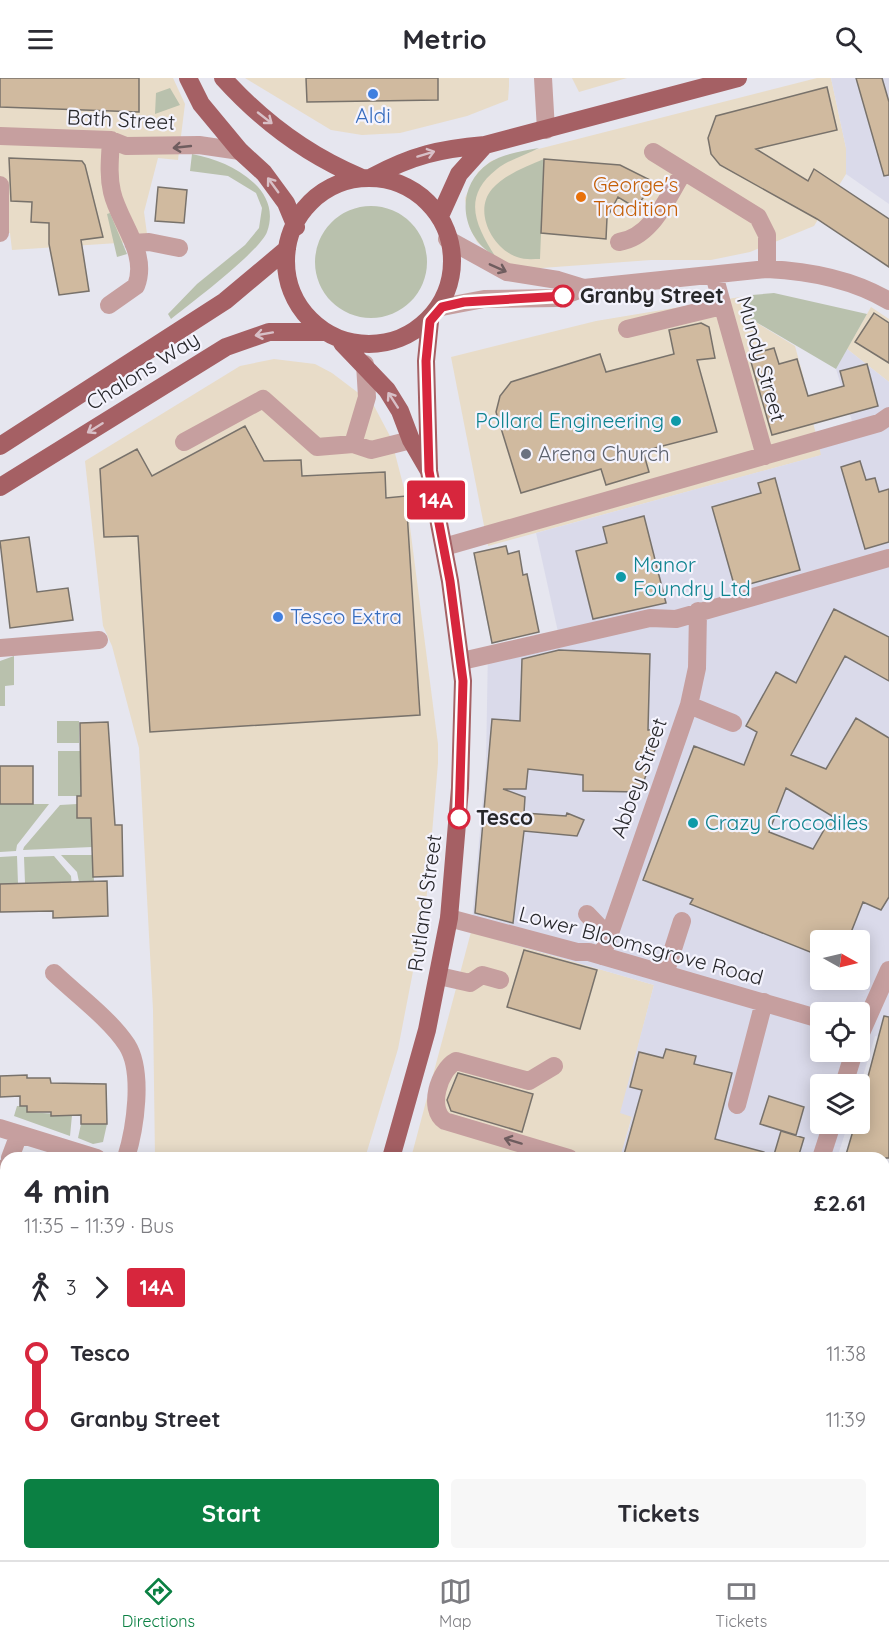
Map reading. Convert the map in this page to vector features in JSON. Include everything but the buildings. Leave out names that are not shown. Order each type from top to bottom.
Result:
[{"type":"main road","points":[[188,78],[201,104],[240,151],[264,173],[286,203],[296,227]]},
{"type":"main road","points":[[223,78],[245,103],[288,137],[329,164],[366,177],[412,191],[428,202],[440,216],[447,239],[451,270],[436,314],[396,340],[342,343],[323,332],[303,311],[288,282],[287,249],[307,207],[320,194],[346,179],[366,177],[400,162],[444,148],[485,145],[738,78]]},
{"type":"main road","points":[[440,216],[459,174],[485,145]]},
{"type":"main road","name":"Chalons Way","points":[[0,446],[225,301],[287,249]]},
{"type":"main road","name":"Rutland Street","points":[[392,1152],[419,1061],[439,976],[449,918],[464,722],[462,661],[429,471],[426,361],[436,314]]},
{"type":"main road","name":"Chalons Way","points":[[0,487],[226,347],[269,333],[323,332]]},
{"type":"main road","name":"Rutland Street","points":[[342,343],[365,364],[400,411],[411,440],[429,471]]},
{"type":"street","points":[[543,78],[546,130]]},
{"type":"street","name":"Bath Street","points":[[0,136],[111,140],[126,146],[199,145],[240,151]]},
{"type":"street","points":[[109,304],[131,291],[138,280],[139,261],[112,190],[111,140]]},
{"type":"street","points":[[653,152],[758,217],[767,235],[767,269]]},
{"type":"street","points":[[619,242],[632,238],[645,229],[684,171]]},
{"type":"street","points":[[0,185],[0,233]]},
{"type":"street","points":[[447,239],[507,272],[558,280],[584,288]]},
{"type":"street","points":[[133,243],[149,242],[179,248]]},
{"type":"street","points":[[436,314],[484,299],[557,298],[584,288],[767,269],[842,280],[873,291],[889,301]]},
{"type":"street","name":"Mundy Street","points":[[714,274],[765,456]]},
{"type":"street","points":[[627,329],[722,306]]},
{"type":"street","points":[[353,444],[367,397],[365,364]]},
{"type":"street","points":[[184,442],[263,399],[317,447],[353,444],[371,450],[411,440]]},
{"type":"street","points":[[444,547],[879,423],[889,416]]},
{"type":"street","points":[[462,661],[650,618],[676,619],[889,558]]},
{"type":"street","name":"Abbey Street","points":[[596,954],[608,936],[689,705],[697,668],[698,611]]},
{"type":"street","points":[[0,648],[99,640]]},
{"type":"street","points":[[689,705],[733,723]]},
{"type":"street","points":[[587,914],[608,936]]},
{"type":"street","name":"Lower Bloomsgrove Road","points":[[449,918],[577,952],[596,954],[810,1016]]},
{"type":"street","points":[[665,974],[682,921]]},
{"type":"street","points":[[870,1011],[889,970]]},
{"type":"street","points":[[54,973],[128,1046],[135,1065],[135,1119],[127,1152]]},
{"type":"street","points":[[439,976],[470,983],[482,975],[500,980]]},
{"type":"street","points":[[737,1105],[764,1002]]},
{"type":"street","points":[[549,1152],[445,1121],[438,1116],[435,1109],[446,1071],[456,1061],[530,1081],[554,1066]]},
{"type":"street","points":[[0,1128],[78,1152]]},
{"type":"street","points":[[12,1152],[19,1134]]},
{"type":"street","points":[[823,1152],[829,1134]]},
{"type":"shaded area","points":[[0,78],[173,78],[185,104],[178,160],[158,158],[144,212],[148,241],[12,250],[10,233],[0,233]]},
{"type":"shaded area","points":[[245,78],[509,78],[509,86],[508,100],[467,116],[400,133],[362,135],[331,130]]},
{"type":"shaded area","points":[[572,78],[627,78],[579,92]]},
{"type":"shaded area","points":[[817,78],[831,78],[846,148],[846,174],[814,226],[750,252],[711,260],[651,260],[528,269],[512,267],[495,258],[477,242],[469,226],[465,198],[478,172],[491,161]]},
{"type":"shaded area","points":[[831,78],[889,78],[889,204],[846,174],[846,148]]},
{"type":"shaded area","points":[[752,295],[746,302],[744,315],[795,346],[804,379],[801,380],[822,455],[488,546],[451,357],[596,321]]},
{"type":"shaded area","points":[[871,307],[889,319],[889,382],[847,349]]},
{"type":"shaded area","points":[[847,349],[889,382],[889,1039],[875,1036],[870,1053],[870,1002],[810,1002],[810,1062],[867,1062],[864,1074],[810,1074],[810,1134],[845,1134],[839,1152],[622,1152],[632,1117],[620,1113],[654,985],[471,932],[486,763],[488,647],[558,632],[536,533],[821,455],[816,432],[852,421],[836,369]]},
{"type":"shaded area","points":[[274,359],[315,364],[332,373],[373,404],[391,438],[406,496],[438,744],[438,763],[426,904],[398,1049],[367,1152],[155,1152],[153,1010],[139,748],[112,646],[103,626],[85,461],[240,366]]},
{"type":"shaded area","points":[[471,932],[654,985],[621,1112],[632,1116],[622,1152],[413,1152]]},
{"type":"green space","points":[[170,88],[180,105],[155,114],[156,93]]},
{"type":"green space","points":[[539,148],[501,166],[479,190],[475,212],[482,234],[495,256],[483,247],[468,224],[466,198],[470,185],[478,173],[494,160],[513,153]]},
{"type":"green space","points":[[192,154],[225,164],[254,183],[266,199],[270,218],[267,232],[252,252],[171,319],[168,314],[197,284],[245,245],[259,228],[262,208],[256,193],[228,176],[190,171]]},
{"type":"green space","points":[[544,159],[540,259],[520,258],[500,246],[493,237],[488,228],[484,208],[492,189],[503,179]]},
{"type":"green space","points":[[371,206],[393,210],[411,222],[423,240],[427,262],[423,284],[411,302],[393,314],[371,318],[349,314],[331,302],[319,284],[315,262],[319,240],[331,222],[349,210]]},
{"type":"green space","points":[[110,213],[127,254],[117,257],[107,214]]},
{"type":"green space","points":[[774,293],[867,314],[836,369],[744,315],[746,302],[752,295]]},
{"type":"green space","points":[[14,656],[14,685],[5,686],[5,706],[0,706],[0,661]]},
{"type":"green space","points":[[57,721],[79,721],[79,743],[57,743]]},
{"type":"green space","points":[[58,751],[80,751],[81,796],[58,796]]},
{"type":"green space","points":[[0,804],[49,804],[17,845],[16,851],[0,852]]},
{"type":"green space","points":[[77,804],[78,818],[91,818],[92,847],[23,850],[60,805]]},
{"type":"green space","points":[[61,855],[93,855],[94,882],[79,882],[77,872]]},
{"type":"green space","points":[[17,856],[18,884],[0,884],[0,857]]},
{"type":"green space","points":[[54,856],[71,876],[72,888],[52,882],[25,883],[24,857]]},
{"type":"green space","points":[[17,1106],[27,1106],[28,1112],[72,1115],[70,1136],[14,1116]]},
{"type":"green space","points":[[81,1124],[107,1124],[103,1142],[93,1144],[78,1138]]},
{"type":"bus line","name":"14A","points":[[459,818],[464,722],[463,681],[440,518],[429,471],[426,361],[430,321],[442,307],[464,302],[484,299],[532,300],[563,296]]},
{"type":"place","name":"Aldi","points":[[373,94]]},
{"type":"place","name":"George's Tradition","points":[[581,197]]},
{"type":"place","name":"Granby Street","points":[[563,296]]},
{"type":"place","name":"Pollard Engineering","points":[[676,421]]},
{"type":"place","name":"Arena Church","points":[[526,454]]},
{"type":"place","name":"Manor Foundry Ltd","points":[[621,577]]},
{"type":"place","name":"Tesco Extra","points":[[278,617]]},
{"type":"place","name":"Tesco","points":[[459,818]]},
{"type":"place","name":"Crazy Crocodiles","points":[[693,823]]}]
